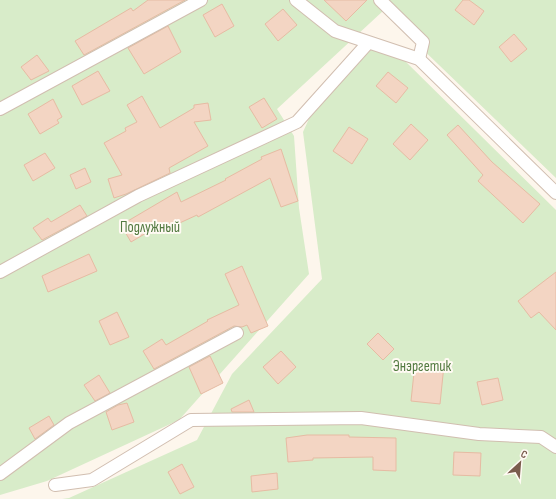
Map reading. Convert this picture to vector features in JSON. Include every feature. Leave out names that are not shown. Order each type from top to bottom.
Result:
[{"type":"lane","points":[[0,109],[201,0]]},
{"type":"lane","points":[[296,0],[335,31],[418,59],[556,193]]},
{"type":"lane","points":[[380,0],[423,42],[418,59]]},
{"type":"lane","points":[[0,272],[138,196],[297,122],[368,43]]},
{"type":"lane","points":[[0,474],[69,423],[237,333]]},
{"type":"lane","points":[[55,485],[92,480],[191,420],[361,418],[479,434],[540,437],[556,447]]},
{"type":"green space","name":"Подлужный","points":[[0,0],[556,0],[556,178],[383,11],[277,109],[294,136],[299,208],[309,274],[179,420],[47,481],[0,495]]},
{"type":"green space","name":"Энэргетик","points":[[372,49],[405,61],[556,210],[556,499],[62,499],[69,498],[197,440],[232,374],[322,279],[303,132],[312,112]]},
{"type":"building","points":[[148,0],[185,0],[84,55],[75,41],[131,8],[133,11]]},
{"type":"building","points":[[324,0],[367,0],[346,21]]},
{"type":"building","points":[[463,0],[469,0],[484,11],[474,25],[455,10]]},
{"type":"building","points":[[222,4],[234,26],[215,37],[203,15]]},
{"type":"building","points":[[283,9],[297,25],[278,41],[265,24]]},
{"type":"building","points":[[168,26],[181,52],[144,74],[128,48]]},
{"type":"building","points":[[514,34],[527,49],[511,62],[499,47]]},
{"type":"building","points":[[37,55],[49,71],[31,80],[21,67]]},
{"type":"building","points":[[98,71],[110,91],[82,105],[72,86]]},
{"type":"building","points":[[388,72],[408,88],[396,103],[376,86]]},
{"type":"building","points":[[142,96],[160,128],[194,108],[194,105],[208,103],[211,120],[194,122],[208,146],[169,168],[170,173],[126,194],[114,198],[108,179],[122,175],[104,143],[126,131],[125,128],[137,122],[127,105]]},
{"type":"building","points":[[264,98],[277,119],[262,128],[249,107]]},
{"type":"building","points":[[53,99],[62,117],[57,120],[59,123],[40,134],[28,114]]},
{"type":"building","points":[[411,124],[428,140],[410,160],[393,144]]},
{"type":"building","points":[[458,125],[492,162],[540,204],[523,223],[478,181],[483,175],[447,135]]},
{"type":"building","points":[[349,127],[368,139],[352,164],[333,151]]},
{"type":"building","points":[[281,149],[298,201],[281,207],[270,178],[198,217],[197,215],[160,232],[158,226],[131,242],[121,225],[177,192],[181,202],[226,180],[225,179],[262,159],[261,157]]},
{"type":"building","points":[[45,153],[55,168],[33,181],[24,165]]},
{"type":"building","points":[[85,168],[91,182],[76,189],[70,175]]},
{"type":"building","points":[[80,205],[87,216],[42,240],[33,228],[48,218],[51,222]]},
{"type":"building","points":[[89,254],[97,271],[48,292],[42,276]]},
{"type":"building","points":[[242,266],[268,326],[251,333],[247,325],[242,327],[234,326],[154,369],[143,351],[162,339],[166,345],[208,321],[207,320],[239,305],[225,274]]},
{"type":"building","points":[[556,272],[556,330],[539,312],[531,318],[518,301]]},
{"type":"building","points":[[117,312],[129,337],[110,345],[99,321]]},
{"type":"building","points":[[378,333],[394,349],[383,360],[367,344]]},
{"type":"building","points":[[281,351],[296,367],[278,384],[263,367]]},
{"type":"building","points":[[210,356],[223,383],[201,394],[189,367]]},
{"type":"building","points":[[415,363],[444,365],[440,404],[411,401]]},
{"type":"building","points":[[99,375],[110,393],[95,401],[84,385]]},
{"type":"building","points":[[498,378],[503,400],[482,405],[477,382]]},
{"type":"building","points":[[249,400],[254,412],[232,412],[231,409]]},
{"type":"building","points":[[127,403],[134,422],[112,430],[106,412],[118,405]]},
{"type":"building","points":[[49,416],[54,425],[35,439],[29,428]]},
{"type":"building","points":[[307,435],[349,435],[349,437],[396,438],[396,471],[373,470],[373,457],[313,458],[313,460],[288,462],[286,438]]},
{"type":"building","points":[[454,452],[481,453],[480,476],[453,475]]},
{"type":"building","points":[[182,464],[194,487],[180,494],[168,472]]},
{"type":"building","points":[[277,473],[278,489],[252,492],[251,476]]}]
